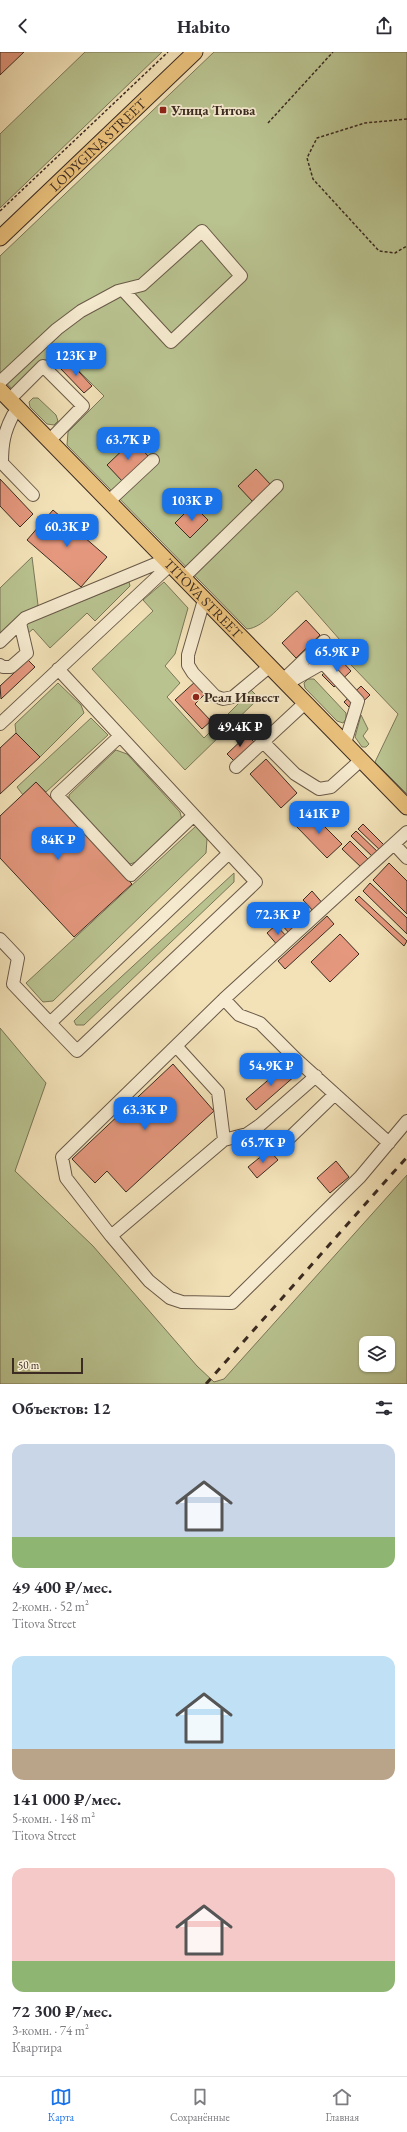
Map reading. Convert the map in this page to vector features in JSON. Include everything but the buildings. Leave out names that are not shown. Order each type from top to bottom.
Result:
[{"type":"main road","name":"LODYGINA STREET","points":[[0,238],[195,52]]},
{"type":"main road","name":"TITOVA STREET","points":[[10,404],[49,441],[407,807]]},
{"type":"lane","points":[[0,382],[57,329],[81,311],[122,290],[142,285],[202,231],[241,276],[171,342],[122,290]]},
{"type":"lane","points":[[0,429],[10,404],[42,366],[83,406],[49,441]]},
{"type":"lane","points":[[10,404],[2,443],[2,463],[33,495]]},
{"type":"lane","points":[[108,502],[153,460]]},
{"type":"lane","points":[[183,578],[277,486]]},
{"type":"lane","points":[[0,642],[25,618],[167,562]]},
{"type":"lane","points":[[0,724],[167,562]]},
{"type":"lane","points":[[204,600],[188,654],[188,665],[193,673],[215,696],[223,699],[232,697],[269,667]]},
{"type":"lane","points":[[0,664],[4,667],[11,667],[26,653],[20,623]]},
{"type":"lane","points":[[285,682],[324,641]]},
{"type":"lane","points":[[285,682],[323,663],[358,701],[345,743]]},
{"type":"lane","points":[[0,939],[18,958],[12,984],[77,1051],[256,882],[228,854],[58,669]]},
{"type":"lane","points":[[236,767],[305,703]]},
{"type":"lane","points":[[120,736],[57,795],[131,875],[193,816]]},
{"type":"lane","points":[[263,742],[295,774],[319,789],[331,787],[361,760]]},
{"type":"lane","points":[[407,832],[224,999],[62,1157],[66,1178],[111,1236],[149,1281],[170,1298],[182,1302],[232,1303],[360,1177],[407,1121]]},
{"type":"lane","points":[[394,844],[407,858]]},
{"type":"lane","points":[[50,1023],[228,854]]},
{"type":"lane","points":[[224,999],[240,1015],[260,1023],[389,1143]]},
{"type":"lane","points":[[176,1046],[218,1092],[224,1140]]},
{"type":"lane","points":[[111,1236],[224,1140],[247,1134],[260,1126],[316,1076]]},
{"type":"lane","points":[[280,1147],[335,1094]]},
{"type":"path","points":[[0,211],[168,52]]},
{"type":"path","points":[[268,123],[334,52]]},
{"type":"path","points":[[407,118],[365,123],[318,138],[307,158],[313,179],[379,251],[395,253],[407,246]]},
{"type":"green space","points":[[85,52],[162,52],[0,208],[0,134]]},
{"type":"green space","points":[[214,52],[407,52],[407,794],[375,762],[398,714],[333,646],[340,640],[297,591],[267,619],[260,624],[247,629],[67,445],[68,432],[104,396],[57,349],[17,388],[12,389],[0,376],[0,256]]},
{"type":"green space","points":[[33,398],[38,398],[56,415],[58,421],[54,425],[47,424],[30,407],[29,402]]},
{"type":"green space","points":[[32,557],[38,605],[0,640],[0,588]]},
{"type":"green space","points":[[129,582],[130,586],[95,621],[87,613],[50,648],[33,629],[26,635],[25,631],[28,623]]},
{"type":"green space","points":[[164,582],[188,608],[175,654],[165,666],[180,683],[167,697],[204,738],[244,698],[240,694],[247,686],[259,698],[185,770],[92,669],[153,611],[143,600]]},
{"type":"green space","points":[[308,679],[314,679],[346,713],[346,719],[343,723],[337,721],[305,688],[304,683]]},
{"type":"green space","points":[[58,683],[81,705],[84,713],[40,757],[16,733],[15,724]]},
{"type":"green space","points":[[361,715],[368,729],[363,736],[369,744],[366,747],[362,747],[355,737]]},
{"type":"green space","points":[[91,718],[108,735],[46,792],[36,782],[23,795],[17,787]]},
{"type":"green space","points":[[116,750],[127,754],[180,812],[182,820],[139,861],[130,864],[69,803],[69,795]]},
{"type":"green space","points":[[196,826],[207,839],[206,853],[53,1001],[43,1002],[26,983]]},
{"type":"green space","points":[[234,873],[234,882],[84,1025],[76,1025],[74,1021],[82,1013]]},
{"type":"green space","points":[[0,1028],[46,1083],[15,1171],[93,1246],[197,1366],[214,1382],[224,1379],[407,1175],[407,1384],[0,1384]]},
{"type":"railway","points":[[206,1384],[407,1157]]},
{"type":"place","name":"Улица Титова","points":[[163,110]]},
{"type":"place","name":"Реал Инвест","points":[[196,697]]}]
